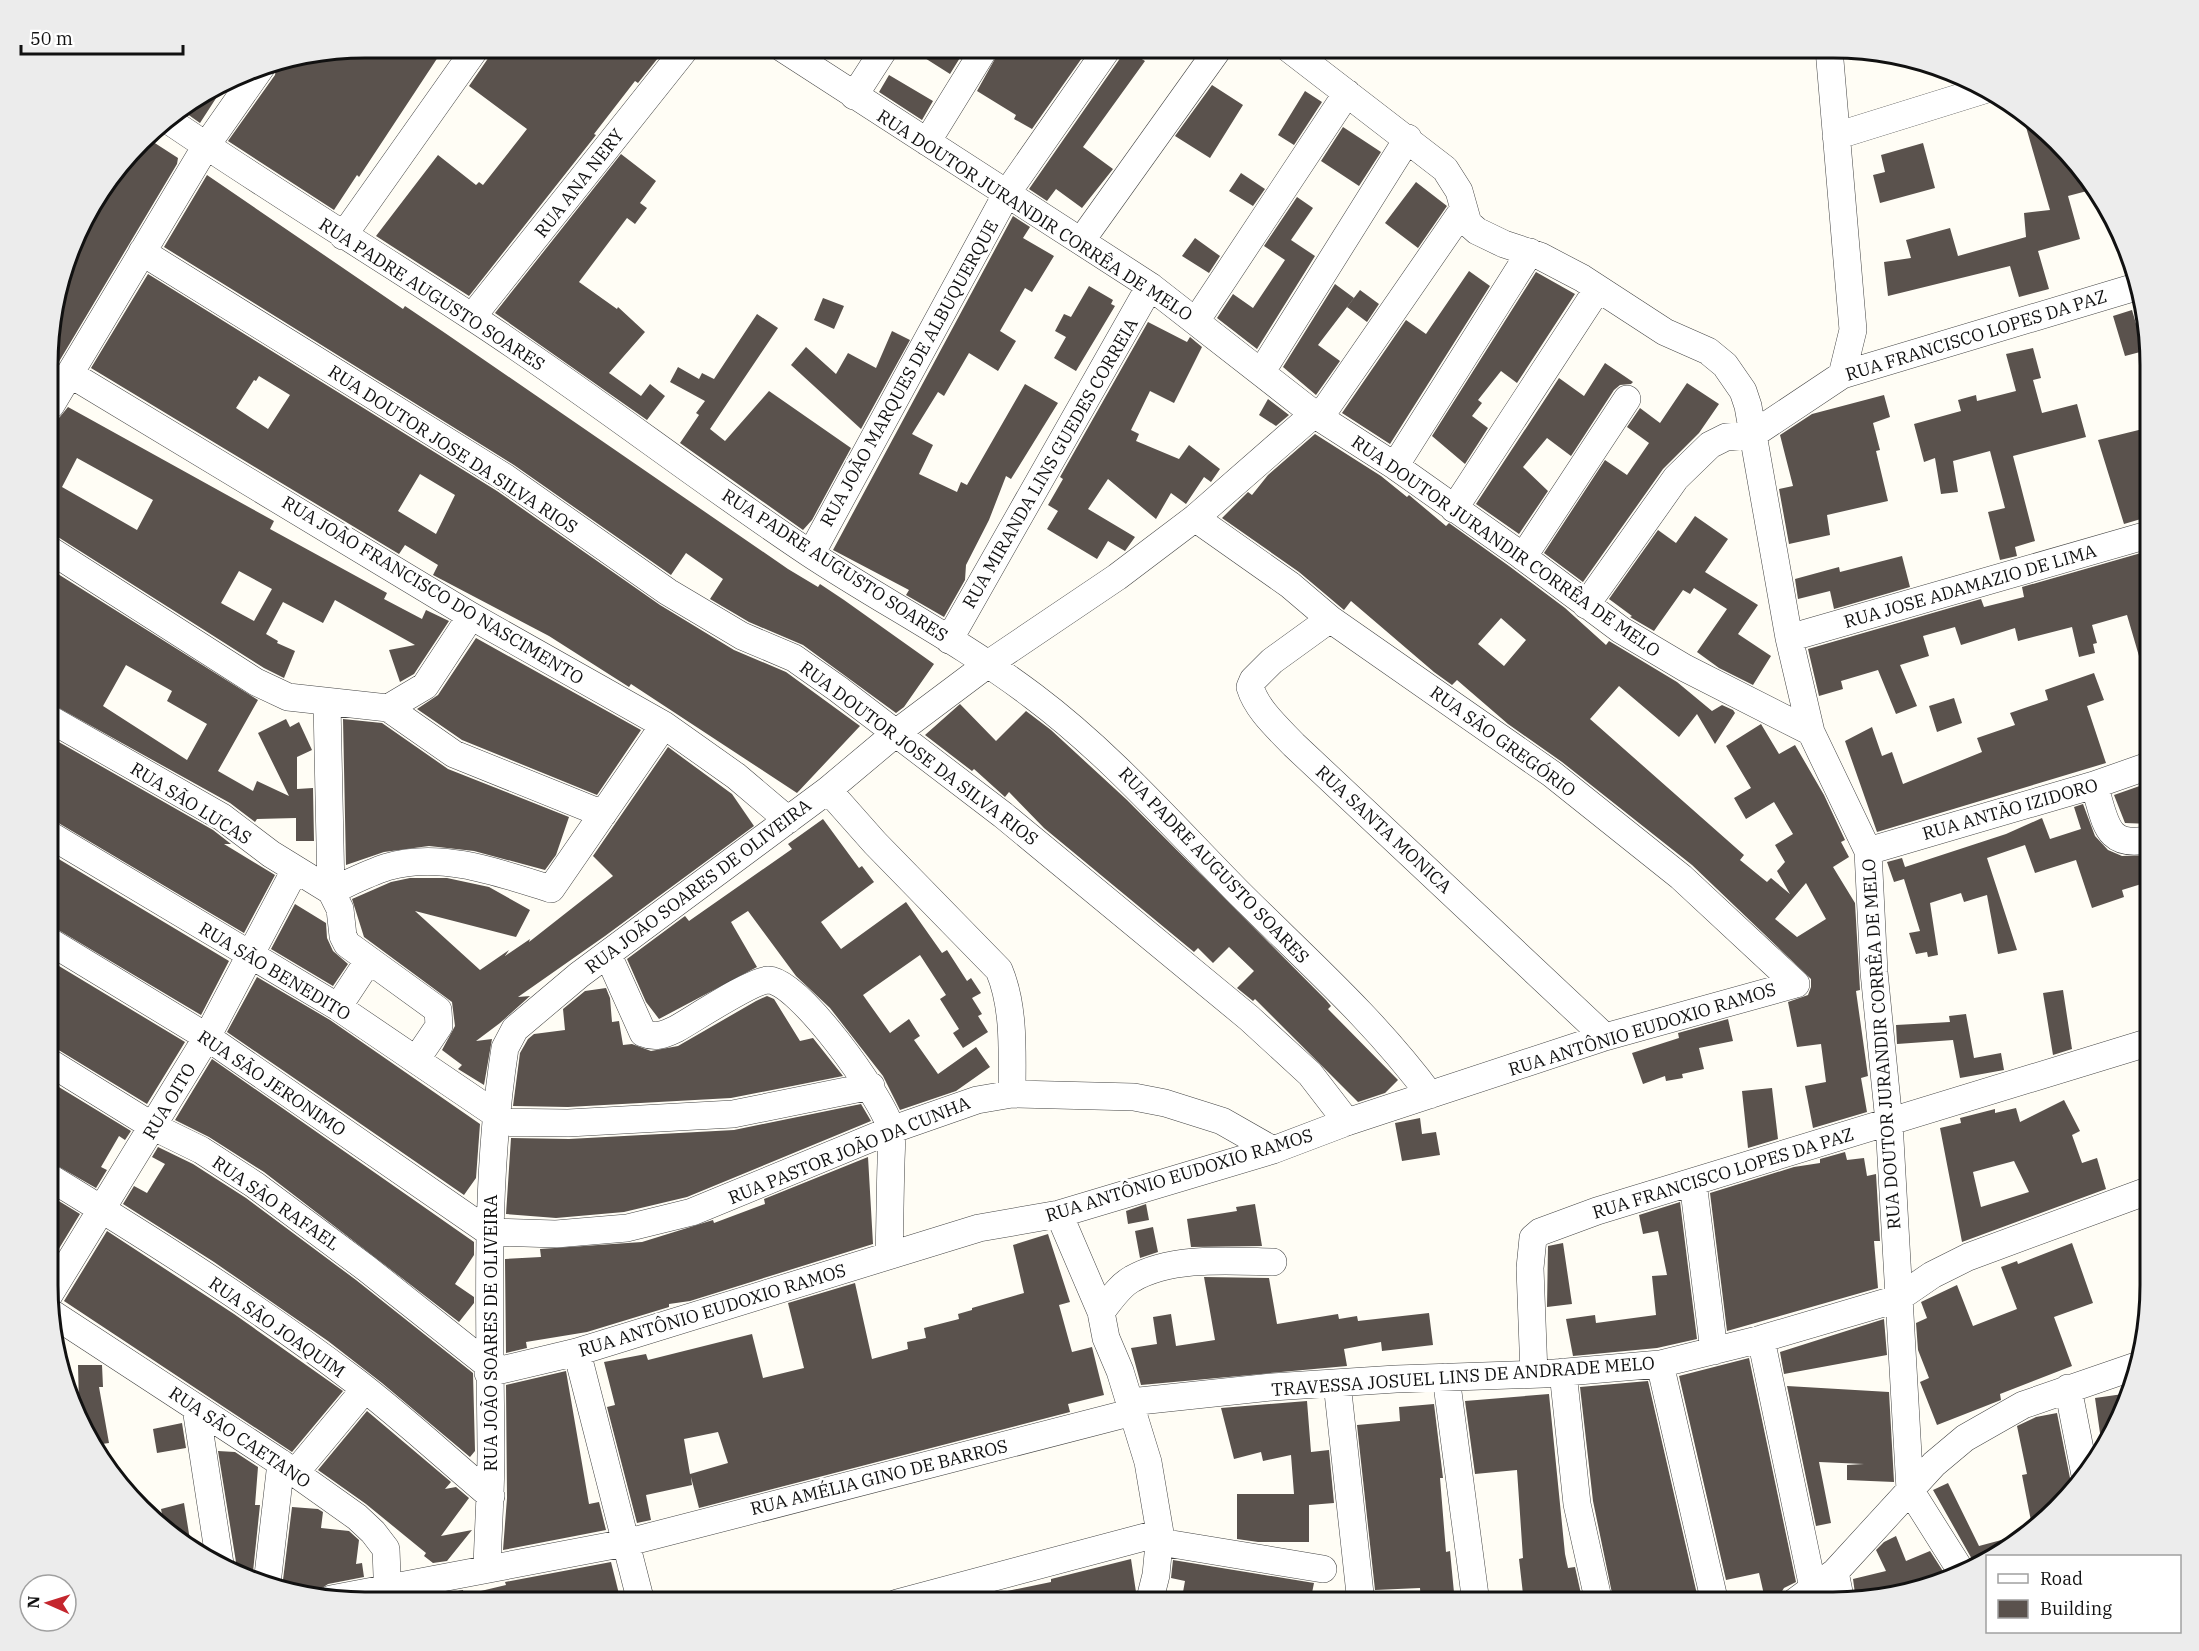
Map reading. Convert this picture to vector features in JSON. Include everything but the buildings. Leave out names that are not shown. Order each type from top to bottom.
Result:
[{"type":"street","points":[[343,236],[469,58]]},
{"type":"street","name":"RUA ANA NERY","points":[[472,317],[678,58]]},
{"type":"street","name":"RUA DOUTOR JURANDIR CORRÊA DE MELO","points":[[797,58],[1150,286],[1317,416],[1395,466],[1586,605],[1651,649],[1811,732],[1868,851],[1874,972],[1889,1122],[1897,1299],[1910,1490]]},
{"type":"street","points":[[854,96],[879,58]]},
{"type":"street","points":[[927,142],[979,58]]},
{"type":"street","name":"RUA JOÃO MARQUES DE ALBUQUERQUE","points":[[810,554],[1007,193],[1101,58]]},
{"type":"street","points":[[1081,241],[1212,58]]},
{"type":"street","points":[[1301,58],[1408,138],[1445,169],[1459,191],[1468,223],[1477,231],[1565,268],[1665,332],[1708,351],[1725,365],[1743,391],[1789,638],[1811,732]]},
{"type":"street","points":[[1830,58],[1852,330],[1842,375]]},
{"type":"street","points":[[58,394],[206,146],[252,81]]},
{"type":"street","points":[[1196,321],[1347,93]]},
{"type":"street","points":[[1836,136],[1974,93]]},
{"type":"street","name":"RUA PADRE AUGUSTO SOARES","points":[[175,125],[343,236],[472,317],[810,554],[988,664],[1073,727],[1122,771],[1192,846],[1366,1018],[1397,1051],[1430,1095]]},
{"type":"street","points":[[1262,371],[1408,138]]},
{"type":"street","name":"RUA JOÃO SOARES DE OLIVEIRA","points":[[488,1569],[491,1496],[488,1369],[490,1182],[505,1048],[515,1029],[579,975],[828,790],[896,733],[988,664],[1117,577],[1195,518],[1317,416],[1463,210]]},
{"type":"street","name":"RUA DOUTOR JOSE DA SILVA RIOS","points":[[142,252],[506,478],[668,592],[742,636],[794,658],[1021,829],[1249,1018],[1310,1074],[1347,1122]]},
{"type":"street","points":[[1395,466],[1530,252]]},
{"type":"street","name":"RUA MIRANDA LINS GUEDES CORREIA","points":[[949,640],[1150,286]]},
{"type":"street","name":"RUA FRANCISCO LOPES DA PAZ","points":[[1586,605],[1676,478],[1710,445],[1726,437],[1752,435],[1842,375],[2131,288]]},
{"type":"street","points":[[1455,509],[1598,290]]},
{"type":"street","name":"RUA JOÃO FRANCISCO DO NASCIMENTO","points":[[70,374],[471,616],[664,725],[736,776],[788,820]]},
{"type":"street","points":[[1523,557],[1627,399]]},
{"type":"street","name":"RUA SÃO GREGÓRIO","points":[[1195,518],[1290,585],[1330,619],[1552,774],[1681,877],[1796,984]]},
{"type":"street","name":"RUA JOSE ADAMAZIO DE LIMA","points":[[1789,638],[2140,537]]},
{"type":"street","points":[[58,555],[256,682],[288,697],[387,708],[454,754],[603,814]]},
{"type":"street","points":[[387,708],[425,686],[471,616]]},
{"type":"street","name":"RUA SANTA MONICA","points":[[1330,619],[1260,672],[1250,687],[1253,698],[1272,723],[1294,745],[1605,1037]]},
{"type":"street","points":[[327,703],[330,891],[340,909],[343,936],[347,944],[438,1010],[439,1026],[416,1060]]},
{"type":"street","name":"RUA SÃO LUCAS","points":[[58,724],[222,818],[295,870],[330,891]]},
{"type":"street","points":[[330,891],[386,867],[410,863],[474,866],[551,889],[664,725]]},
{"type":"street","name":"RUA ANTÃO IZIDORO","points":[[1868,851],[2094,785],[2140,769]]},
{"type":"street","points":[[2094,785],[2109,832],[2115,839],[2123,842],[2140,840]]},
{"type":"street","points":[[828,790],[875,843],[999,970],[1005,984],[1010,1019],[1012,1094]]},
{"type":"street","name":"RUA SÃO BENEDITO","points":[[58,840],[338,1008],[497,1118]]},
{"type":"street","name":"RUA OITO","points":[[58,1280],[207,1038],[295,870]]},
{"type":"street","name":"RUA SÃO JERONIMO","points":[[58,946],[207,1038],[489,1232]]},
{"type":"street","points":[[608,955],[643,1033],[650,1036],[663,1035],[763,980],[777,980],[829,1032],[871,1086],[885,1109],[891,1130],[889,1255]]},
{"type":"street","points":[[338,1008],[369,960]]},
{"type":"street","name":"RUA ANTÔNIO EUDOXIO RAMOS","points":[[488,1369],[577,1352],[979,1228],[1059,1214],[1273,1150],[1347,1122],[1605,1037],[1796,984]]},
{"type":"street","name":"RUA FRANCISCO LOPES DA PAZ","points":[[1534,1374],[1530,1268],[1533,1238],[1553,1226],[2140,1045]]},
{"type":"street","name":"RUA SÃO RAFAEL","points":[[58,1068],[154,1127],[201,1150],[255,1185],[366,1268],[488,1369]]},
{"type":"street","points":[[497,1118],[568,1123],[733,1114],[871,1086]]},
{"type":"street","name":"RUA PASTOR JOÃO DA CUNHA","points":[[489,1232],[556,1234],[627,1228],[657,1222],[692,1212],[891,1130],[977,1100],[1012,1094],[1134,1097],[1165,1103],[1222,1121],[1273,1150]]},
{"type":"street","name":"RUA SÃO JOAQUIM","points":[[58,1182],[277,1324],[365,1389],[491,1496]]},
{"type":"street","points":[[1693,1182],[1714,1351]]},
{"type":"street","name":"TRAVESSA JOSUEL LINS DE ANDRADE MELO","points":[[1131,1407],[1337,1383],[1534,1374],[1660,1364],[1761,1339],[1897,1299],[1932,1275],[1968,1257],[2140,1194]]},
{"type":"street","points":[[1059,1214],[1101,1312],[1106,1338],[1148,1462],[1160,1538],[1151,1592]]},
{"type":"street","points":[[1101,1312],[1120,1288],[1132,1278],[1163,1268],[1228,1261],[1273,1262]]},
{"type":"street","name":"RUA SÃO CAETANO","points":[[60,1319],[288,1468],[374,1532],[386,1549],[387,1592]]},
{"type":"street","points":[[1761,1339],[1802,1592]]},
{"type":"street","points":[[577,1352],[638,1592]]},
{"type":"street","points":[[1660,1364],[1712,1592]]},
{"type":"street","points":[[1808,1592],[1835,1572],[1910,1490],[1965,1438],[2023,1405],[2129,1368]]},
{"type":"street","points":[[1563,1372],[1577,1504],[1597,1592]]},
{"type":"street","points":[[1446,1377],[1475,1592]]},
{"type":"street","points":[[1337,1383],[1360,1592]]},
{"type":"street","points":[[2068,1388],[2083,1464]]},
{"type":"street","points":[[268,1576],[288,1468],[365,1389]]},
{"type":"street","name":"RUA AMÉLIA GINO DE BARROS","points":[[402,1592],[488,1569],[625,1543],[1131,1407]]},
{"type":"street","points":[[196,1408],[219,1555]]},
{"type":"street","points":[[1910,1490],[1958,1566]]},
{"type":"street","points":[[942,1592],[1160,1538],[1323,1569]]},
{"type":"street","points":[[1835,1572],[1839,1592]]}]
